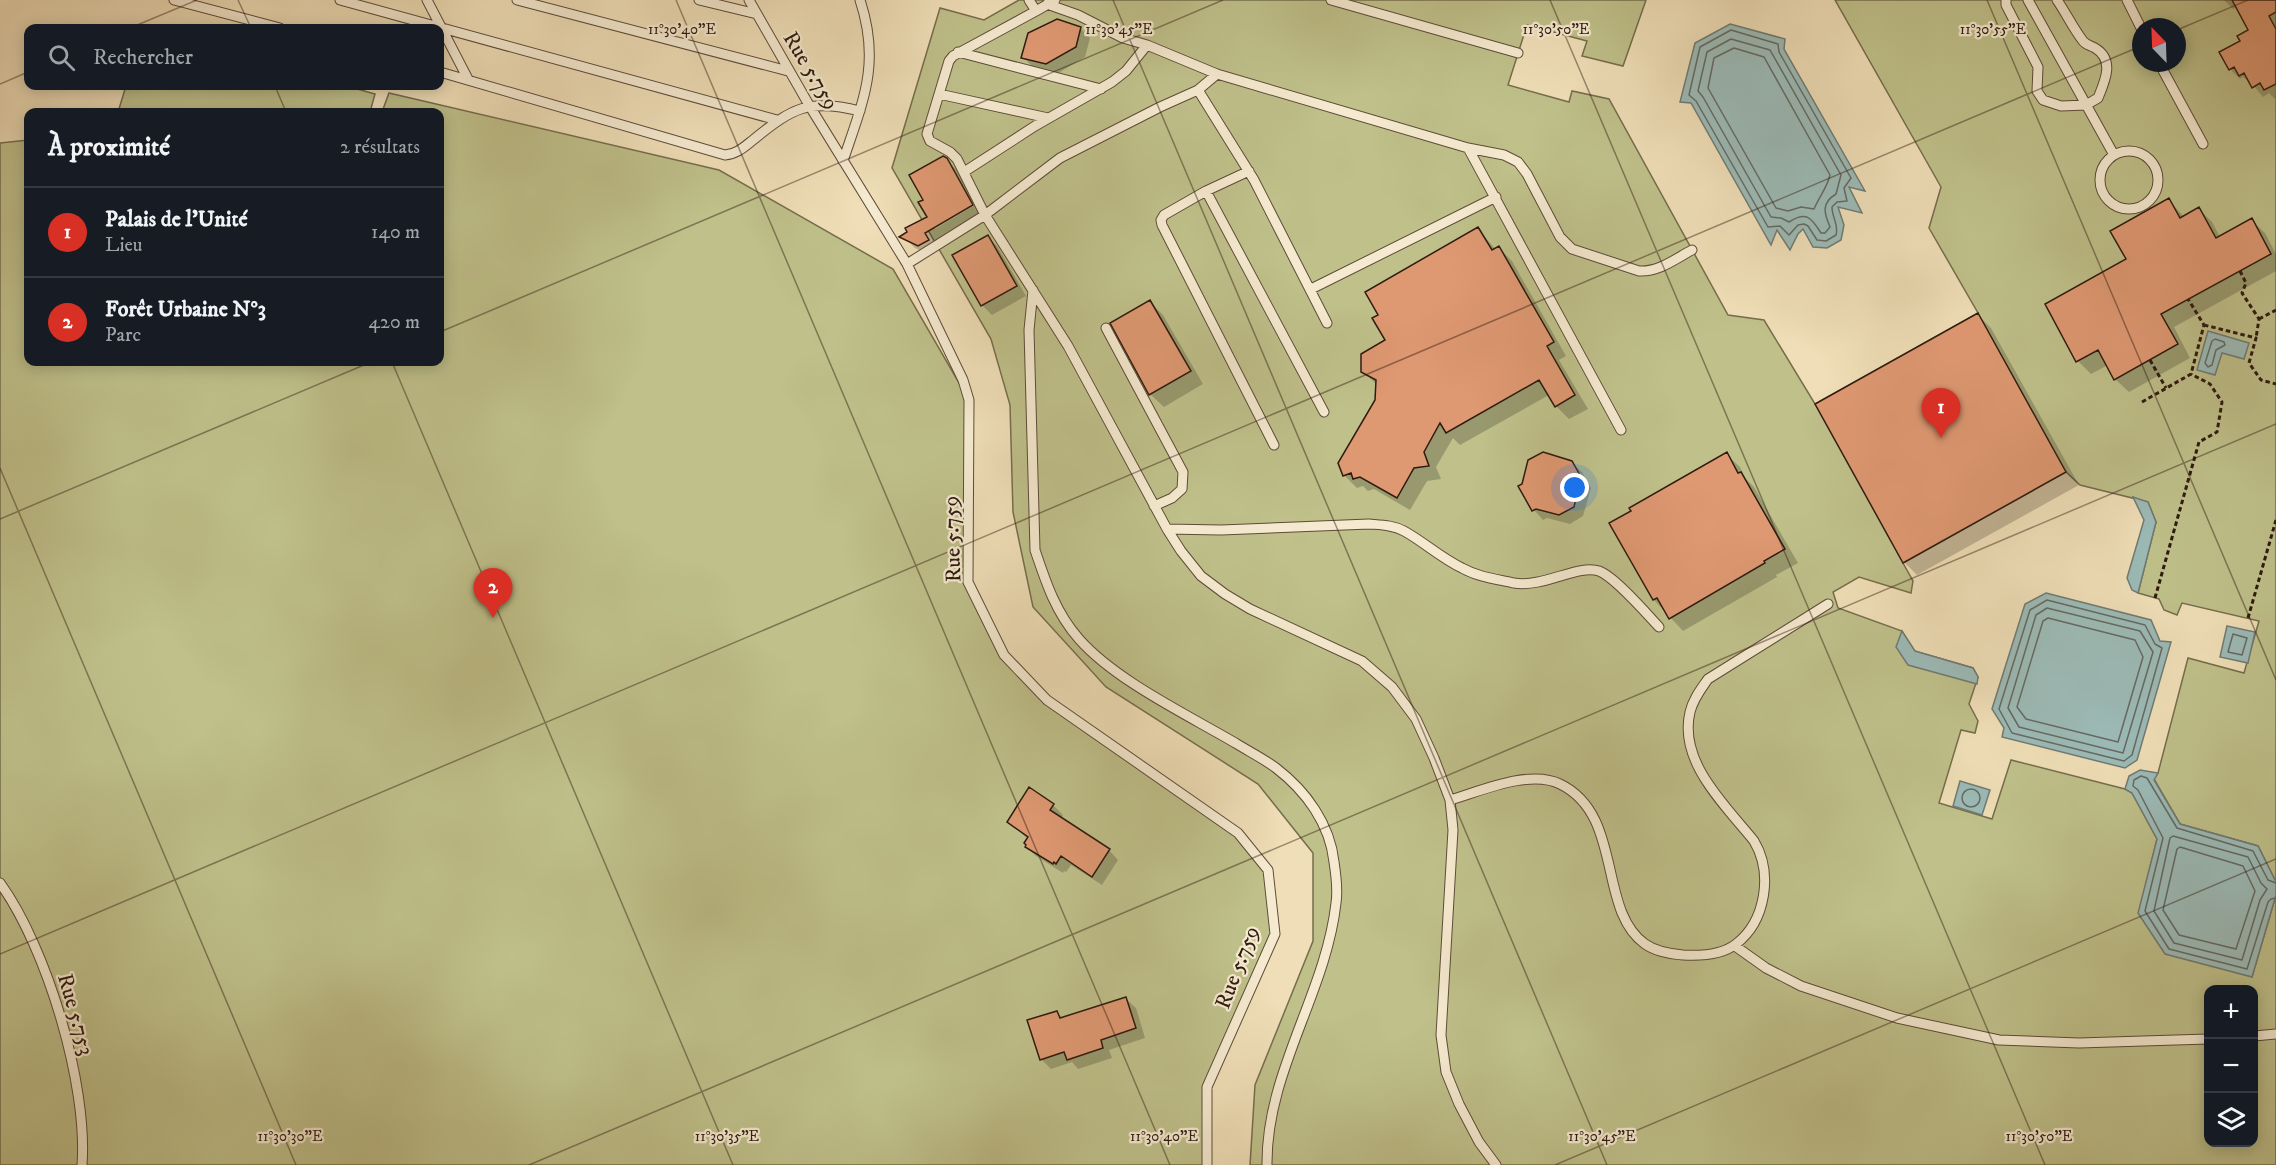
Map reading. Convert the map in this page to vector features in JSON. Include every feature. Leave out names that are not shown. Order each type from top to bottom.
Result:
[{"type":"lane","points":[[174,0],[265,24]]},
{"type":"lane","points":[[340,0],[427,24]]},
{"type":"lane","points":[[427,0],[439,24]]},
{"type":"lane","points":[[517,0],[788,71]]},
{"type":"lane","points":[[699,0],[757,14]]},
{"type":"lane","name":"Rue 5.759","points":[[749,0],[788,71],[907,264],[963,380],[969,400],[968,582],[1004,655],[1047,700],[1238,832],[1268,870],[1275,934],[1208,1088],[1207,1165]]},
{"type":"lane","points":[[843,161],[870,72],[871,46],[867,21],[860,0]]},
{"type":"lane","points":[[1029,0],[1036,10]]},
{"type":"lane","points":[[1331,0],[1518,52]]},
{"type":"lane","points":[[2006,0],[2006,5],[2038,67],[2037,92],[2043,100],[2061,106],[2086,105],[2098,98],[2106,80],[2108,69],[2106,58],[2096,48],[2084,43],[2057,0]]},
{"type":"lane","points":[[2028,0],[2114,155]]},
{"type":"lane","points":[[2127,0],[2136,18]]},
{"type":"lane","points":[[1496,1165],[1479,1142],[1459,1104],[1446,1072],[1441,1035],[1446,918],[1453,830],[1450,800],[1416,719],[1392,687],[1362,661],[1250,609],[1201,576],[1167,529],[1068,346],[985,215],[957,159],[928,138],[927,134],[949,61],[958,52],[1051,2],[1123,38],[1147,45],[1217,74],[1468,148],[1504,155],[1518,162],[1527,174],[1560,237],[1572,249],[1639,271],[1649,272],[1692,250]]},
{"type":"lane","points":[[444,29],[777,120]]},
{"type":"lane","points":[[444,34],[468,79]]},
{"type":"lane","points":[[964,172],[1048,118],[1101,89],[1126,70],[1147,45]]},
{"type":"lane","points":[[958,52],[1101,89]]},
{"type":"lane","points":[[2164,72],[2203,144]]},
{"type":"lane","points":[[444,73],[718,154],[738,152],[777,120],[809,105],[829,105],[860,111]]},
{"type":"lane","points":[[907,264],[985,215],[1060,158],[1198,90],[1217,74]]},
{"type":"lane","points":[[1198,90],[1249,171],[1327,323]]},
{"type":"lane","points":[[939,94],[1048,118]]},
{"type":"lane","points":[[1468,148],[1621,430]]},
{"type":"lane","points":[[2134,151],[2152,161],[2159,180],[2152,199],[2135,210],[2114,206],[2101,191],[2101,170],[2114,155],[2134,151]]},
{"type":"lane","points":[[1249,171],[1206,191],[1164,215],[1161,220],[1274,445]]},
{"type":"lane","points":[[1206,191],[1324,412]]},
{"type":"lane","points":[[1311,288],[1496,197]]},
{"type":"lane","points":[[1033,290],[1029,330],[1035,550],[1046,585],[1059,614],[1080,640],[1118,674],[1276,768],[1308,798],[1324,823],[1334,859],[1337,901],[1328,946],[1282,1073],[1267,1149],[1267,1165]]},
{"type":"lane","points":[[1107,328],[1183,472],[1182,489],[1172,498],[1154,506]]},
{"type":"lane","points":[[1167,529],[1221,530],[1369,524],[1390,526],[1404,531],[1462,569],[1483,577],[1522,585],[1551,580],[1580,571],[1602,572],[1636,602],[1659,627]]},
{"type":"lane","points":[[1450,800],[1528,778],[1545,778],[1558,783],[1576,793],[1592,813],[1600,833],[1622,912],[1631,930],[1645,944],[1670,954],[1703,956],[1735,946],[1749,930],[1760,909],[1765,865],[1754,841],[1701,775],[1689,735],[1690,713],[1697,695],[1708,679],[1828,604]]},
{"type":"lane","name":"Rue 5.753","points":[[0,883],[16,906],[36,946],[59,1012],[77,1086],[83,1150],[82,1165]]},
{"type":"lane","points":[[1735,946],[1766,968],[1801,986],[1898,1018],[1999,1040],[2079,1043],[2204,1039]]},
{"type":"lane","points":[[2258,1036],[2276,1034]]},
{"type":"path","points":[[2240,270],[2246,283],[2242,293],[2259,319],[2249,363],[2261,380],[2276,384]]},
{"type":"path","points":[[2188,299],[2204,325],[2256,338]]},
{"type":"path","points":[[2259,319],[2276,310]]},
{"type":"path","points":[[2142,402],[2191,374],[2204,325]]},
{"type":"path","points":[[2150,360],[2166,388]]},
{"type":"path","points":[[2155,598],[2199,442],[2217,432],[2222,402],[2210,384],[2191,374]]},
{"type":"path","points":[[2248,618],[2276,520]]},
{"type":"green space","points":[[1019,0],[1646,0],[1623,66],[1582,56],[1587,41],[1527,25],[1508,85],[1569,102],[1572,91],[1609,99],[1728,315],[1764,320],[1815,404],[1978,313],[1929,228],[1941,187],[1835,0],[2276,0],[2276,882],[2258,846],[2180,824],[2154,779],[2158,773],[2188,658],[2244,673],[2259,621],[2182,603],[2177,615],[2164,610],[2159,599],[2138,593],[2156,522],[2148,502],[2080,485],[2066,472],[1903,563],[1913,581],[1911,593],[1859,577],[1833,592],[1838,608],[1902,631],[1914,651],[1973,668],[1978,677],[1969,704],[1978,721],[1975,733],[1961,730],[1939,803],[1992,819],[2011,760],[2125,789],[2132,793],[2157,839],[2139,913],[2252,977],[2276,895],[2276,1165],[1250,1165],[1255,1085],[1313,941],[1313,853],[1258,784],[1106,687],[1033,607],[1013,512],[1010,405],[991,339],[892,168],[940,8],[984,20]]},
{"type":"green space","points":[[125,90],[361,90],[375,94],[371,108],[119,108]]},
{"type":"green space","points":[[389,93],[719,170],[893,269],[969,400],[968,582],[1004,655],[1047,700],[1238,833],[1268,870],[1275,934],[1207,1087],[1207,1165],[0,1165],[0,143],[24,140],[24,366],[444,366],[444,108],[383,108]]},
{"type":"water","points":[[1730,24],[1785,39],[1784,49],[1865,191],[1849,187],[1862,213],[1838,207],[1844,225],[1841,240],[1827,248],[1813,247],[1803,229],[1790,250],[1777,230],[1771,245],[1691,103],[1680,102],[1695,43]]},
{"type":"water","points":[[2208,331],[2249,343],[2244,359],[2222,353],[2215,375],[2197,370]]},
{"type":"water","points":[[2133,497],[2148,502],[2156,522],[2138,593],[2132,590],[2127,578],[2144,520]]},
{"type":"water","points":[[2046,593],[2151,620],[2160,641],[2171,642],[2137,760],[2125,768],[2002,737],[2004,728],[1992,709],[2025,604]]},
{"type":"water","points":[[2227,626],[2255,632],[2248,663],[2220,657]]},
{"type":"water","points":[[1902,631],[1915,651],[1973,668],[1978,677],[1977,684],[1908,665],[1896,647]]},
{"type":"water","points":[[2140,770],[2158,773],[2154,780],[2180,824],[2258,846],[2276,882],[2276,895],[2252,977],[2165,954],[2138,913],[2157,839],[2132,793],[2125,789],[2129,776]]},
{"type":"water","points":[[1960,781],[1990,790],[1982,815],[1953,806]]},
{"type":"building","points":[[2232,0],[2276,0],[2276,12],[2269,16],[2276,29],[2276,84],[2264,90],[2260,83],[2252,88],[2244,73],[2239,76],[2234,67],[2229,70],[2219,52],[2240,41],[2237,36],[2248,30]]},
{"type":"building","points":[[1057,19],[1081,27],[1076,47],[1046,64],[1021,58],[1028,33]]},
{"type":"building","points":[[943,156],[947,158],[973,205],[925,233],[929,240],[918,246],[899,237],[907,232],[905,228],[927,217],[918,202],[923,200],[909,175]]},
{"type":"building","points":[[2169,198],[2180,218],[2199,207],[2216,238],[2252,218],[2271,254],[2161,314],[2178,344],[2114,380],[2098,350],[2076,362],[2045,304],[2126,259],[2110,231]]},
{"type":"building","points":[[1478,227],[1492,250],[1499,246],[1554,342],[1547,346],[1575,395],[1555,407],[1539,380],[1446,433],[1440,423],[1424,452],[1429,466],[1414,468],[1397,498],[1360,477],[1353,479],[1351,473],[1343,476],[1338,463],[1375,400],[1376,380],[1361,372],[1361,354],[1385,340],[1372,318],[1378,315],[1365,292]]},
{"type":"building","points":[[988,235],[1017,286],[981,306],[952,255]]},
{"type":"building","points":[[1150,300],[1191,371],[1149,395],[1110,323]]},
{"type":"building","points":[[1978,313],[2066,472],[1903,563],[1815,404]]},
{"type":"building","points":[[1543,452],[1572,461],[1581,477],[1574,507],[1559,515],[1536,509],[1532,511],[1518,486],[1522,484],[1528,460]]},
{"type":"building","points":[[1727,452],[1785,549],[1669,619],[1657,598],[1653,600],[1609,523],[1631,511],[1629,508]]},
{"type":"building","points":[[1029,787],[1054,804],[1050,810],[1110,849],[1092,877],[1061,856],[1056,864],[1054,862],[1053,864],[1025,847],[1024,843],[1028,837],[1007,822]]},
{"type":"building","points":[[1126,997],[1136,1028],[1101,1040],[1103,1048],[1067,1060],[1064,1052],[1040,1060],[1027,1020],[1057,1011],[1060,1018]]},
{"type":"place","name":"Palais de l'Unité","points":[[1941,438]]},
{"type":"place","name":"Forêt Urbaine N°3","points":[[493,618]]}]
